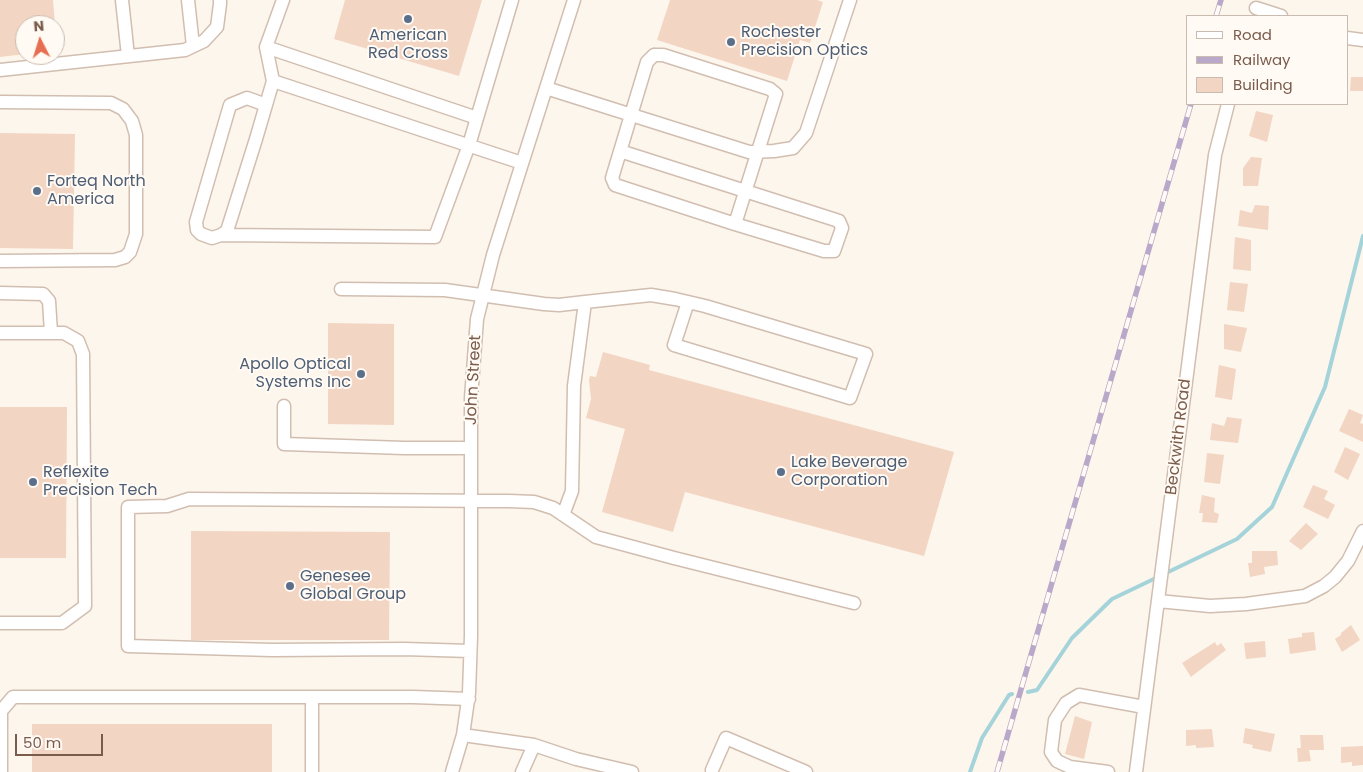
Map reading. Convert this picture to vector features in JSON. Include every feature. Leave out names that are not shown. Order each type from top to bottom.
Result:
[{"type":"street","points":[[122,0],[128,56]]},
{"type":"street","points":[[188,0],[193,46]]},
{"type":"street","points":[[0,70],[185,50],[204,41],[217,27],[220,0]]},
{"type":"street","points":[[266,105],[247,98],[230,105],[196,222],[197,230],[201,234],[212,238],[227,231],[266,105],[273,81],[266,47],[283,0]]},
{"type":"street","points":[[221,235],[435,237],[477,118],[512,0]]},
{"type":"street","name":"John Street","points":[[452,772],[463,735],[469,699],[471,448],[477,319],[493,255],[574,0]]},
{"type":"street","points":[[546,88],[749,152],[774,152],[793,148],[806,133],[850,0]]},
{"type":"street","points":[[1256,8],[1278,15]]},
{"type":"street","points":[[1348,38],[1363,40]]},
{"type":"street","points":[[266,47],[477,118]]},
{"type":"street","points":[[620,151],[746,191],[839,221],[842,228],[834,251],[824,251],[735,224],[615,186],[612,178],[620,151],[631,114],[647,62],[654,55],[663,55],[770,89],[776,94],[759,152],[746,191],[735,224]]},
{"type":"street","points":[[273,81],[522,163]]},
{"type":"street","points":[[0,102],[111,103],[122,110],[132,121],[136,135],[136,234],[130,252],[125,257],[116,260],[0,261]]},
{"type":"street","name":"Beckwith Road","points":[[1136,772],[1215,155],[1228,105]]},
{"type":"street","points":[[341,290],[445,290],[559,305],[651,295],[688,302],[866,354],[850,398],[674,345],[688,302]]},
{"type":"street","points":[[0,293],[43,294],[49,301],[51,333]]},
{"type":"street","points":[[563,515],[572,491],[574,386],[586,302]]},
{"type":"street","points":[[0,333],[64,333],[78,341],[84,354],[85,606],[62,623],[0,623]]},
{"type":"street","points":[[284,406],[284,444],[471,448]]},
{"type":"street","points":[[470,651],[404,649],[272,650],[128,646],[128,507],[167,506],[189,499],[534,502],[553,508],[596,537],[854,603]]},
{"type":"street","points":[[1158,602],[1210,606],[1255,603],[1304,596],[1324,586],[1335,577],[1348,561],[1363,531]]},
{"type":"street","points":[[1108,772],[1070,767],[1057,761],[1051,752],[1055,720],[1066,704],[1079,695],[1144,707]]},
{"type":"street","points":[[1,772],[1,711],[13,697],[469,699]]},
{"type":"street","points":[[312,697],[312,772]]},
{"type":"street","points":[[463,735],[534,745],[576,759],[632,772]]},
{"type":"street","points":[[711,771],[726,738],[806,772]]},
{"type":"street","points":[[522,772],[534,745]]},
{"type":"building","points":[[0,0],[53,0],[54,15],[15,15],[15,55],[0,57]]},
{"type":"building","name":"American Red Cross","points":[[345,0],[482,0],[459,76],[334,39]]},
{"type":"building","name":"Rochester Precision Optics","points":[[670,0],[817,0],[823,2],[810,43],[800,40],[787,81],[657,40]]},
{"type":"building","points":[[1351,77],[1363,77],[1363,91],[1350,91]]},
{"type":"building","points":[[1256,111],[1273,115],[1267,142],[1249,136]]},
{"type":"building","name":"Forteq North America","points":[[0,133],[75,134],[73,249],[0,248]]},
{"type":"building","points":[[1251,157],[1262,158],[1258,186],[1243,186],[1243,168]]},
{"type":"building","points":[[1255,205],[1269,206],[1268,230],[1238,226],[1240,210],[1252,213]]},
{"type":"building","points":[[1235,237],[1251,240],[1251,271],[1233,269]]},
{"type":"building","points":[[1230,282],[1248,284],[1244,312],[1227,310]]},
{"type":"building","name":"Apollo Optical Systems Inc","points":[[328,323],[394,324],[394,425],[328,424]]},
{"type":"building","points":[[1224,324],[1247,328],[1241,352],[1224,349]]},
{"type":"building","name":"Lake Beverage Corporation","points":[[603,352],[650,365],[649,370],[954,452],[924,556],[685,492],[673,532],[602,512],[625,429],[586,418],[591,399],[590,376],[596,377]]},
{"type":"building","points":[[1219,365],[1236,369],[1232,400],[1215,397]]},
{"type":"building","name":"Reflexite Precision Tech","points":[[0,407],[67,407],[66,558],[0,558]]},
{"type":"building","points":[[1349,409],[1363,415],[1360,423],[1363,424],[1363,442],[1339,431]]},
{"type":"building","points":[[1227,417],[1242,419],[1238,443],[1210,440],[1212,423],[1224,426]]},
{"type":"building","points":[[1345,447],[1360,454],[1348,480],[1334,472]]},
{"type":"building","points":[[1207,453],[1224,455],[1220,484],[1204,482]]},
{"type":"building","points":[[1313,485],[1328,491],[1324,499],[1335,505],[1328,519],[1303,507]]},
{"type":"building","points":[[1202,495],[1215,498],[1214,512],[1219,514],[1217,523],[1202,522],[1203,513],[1199,513]]},
{"type":"building","points":[[1306,523],[1318,534],[1301,550],[1289,541]]},
{"type":"building","name":"Genesee Global Group","points":[[191,531],[390,532],[389,640],[191,640]]},
{"type":"building","points":[[1252,551],[1277,551],[1278,565],[1264,567],[1265,574],[1250,577],[1248,563],[1252,563]]},
{"type":"building","points":[[1351,625],[1360,640],[1342,652],[1335,639]]},
{"type":"building","points":[[1314,632],[1316,650],[1290,654],[1288,639],[1302,637],[1302,633]]},
{"type":"building","points":[[1265,641],[1266,657],[1246,659],[1244,643]]},
{"type":"building","points":[[1215,642],[1217,646],[1221,643],[1226,650],[1191,677],[1182,663]]},
{"type":"building","points":[[1075,716],[1092,722],[1084,759],[1065,754]]},
{"type":"building","points":[[32,724],[272,724],[272,772],[32,772]]},
{"type":"building","points":[[1245,728],[1275,734],[1271,752],[1252,748],[1253,745],[1243,743]]},
{"type":"building","points":[[1212,729],[1214,747],[1196,748],[1196,745],[1186,746],[1186,730]]},
{"type":"building","points":[[1300,735],[1323,735],[1324,750],[1309,750],[1311,761],[1298,762],[1297,748],[1301,748]]},
{"type":"building","points":[[1363,746],[1363,765],[1352,766],[1352,762],[1341,763],[1341,747]]},
{"type":"waterway","points":[[1164,574],[1237,539],[1272,507],[1325,387],[1363,236]]},
{"type":"waterway","points":[[1028,692],[1037,690],[1072,638],[1112,599],[1158,577]]},
{"type":"waterway","points":[[970,772],[982,738],[1009,695],[1012,694]]},
{"type":"railway","points":[[1216,15],[1221,0]]},
{"type":"railway","points":[[997,772],[1191,105]]},
{"type":"place","name":"American Red Cross","points":[[408,19]]},
{"type":"place","name":"Rochester Precision Optics","points":[[731,42]]},
{"type":"place","name":"Forteq North America","points":[[37,191]]},
{"type":"place","name":"Apollo Optical Systems Inc","points":[[361,374]]},
{"type":"place","name":"Lake Beverage Corporation","points":[[781,472]]},
{"type":"place","name":"Reflexite Precision Tech","points":[[33,482]]},
{"type":"place","name":"Genesee Global Group","points":[[290,586]]}]
